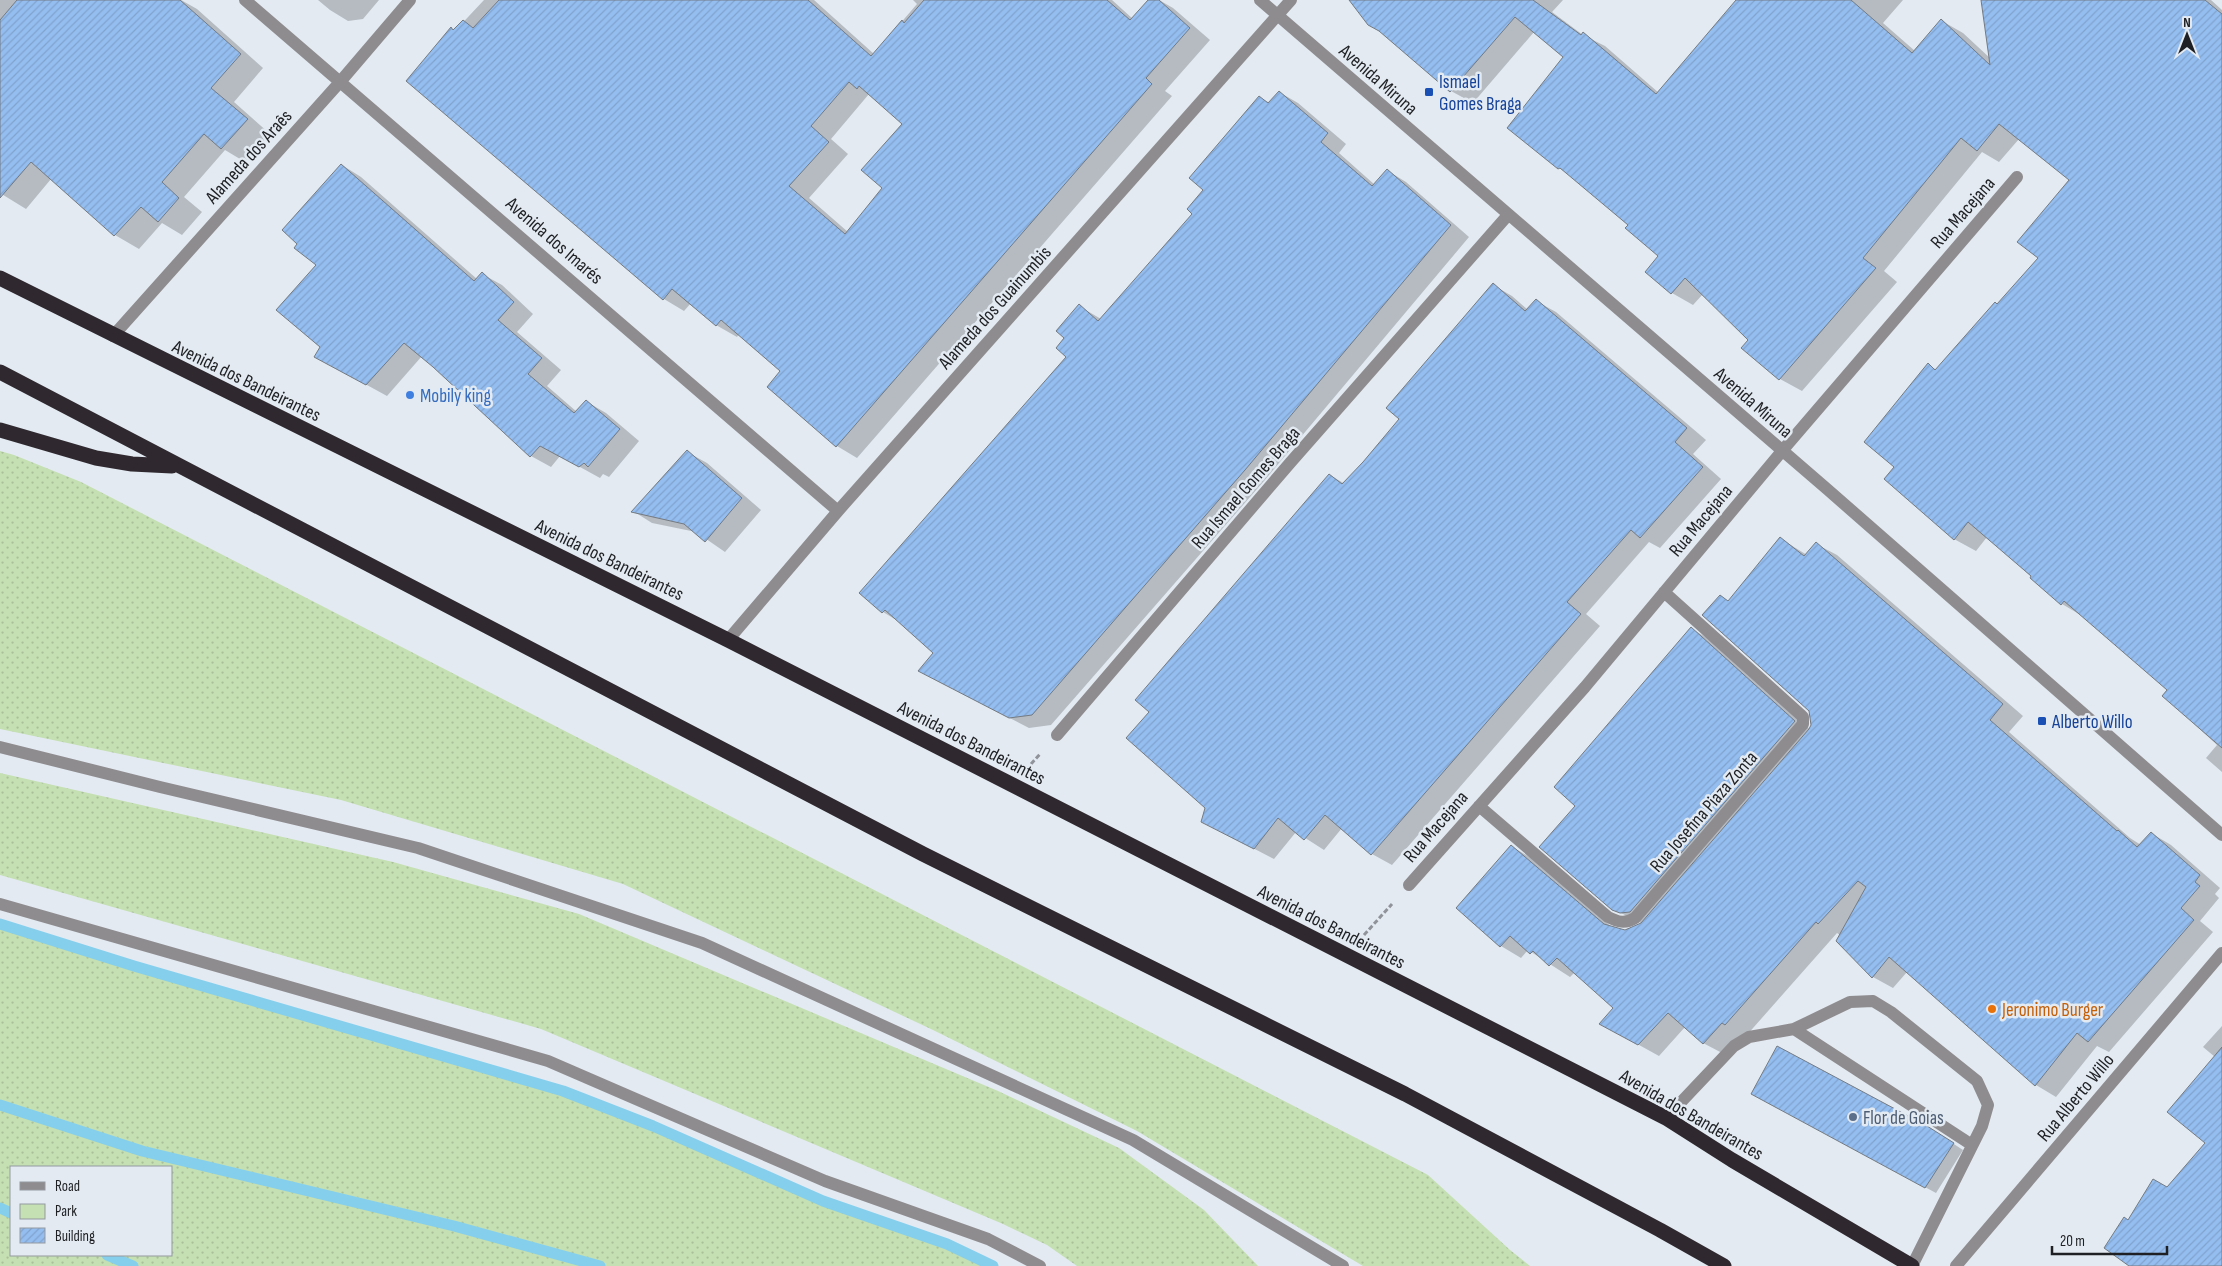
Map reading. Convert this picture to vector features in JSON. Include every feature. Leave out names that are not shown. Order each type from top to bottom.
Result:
[{"type":"highway","name":"Avenida dos Bandeirantes","points":[[0,278],[113,336],[728,640],[1666,1118],[1740,1165],[1912,1266]]},
{"type":"highway","points":[[0,372],[923,854],[1405,1094],[1652,1225],[1724,1266]]},
{"type":"highway","points":[[0,430],[96,458],[132,464],[177,466]]},
{"type":"street","name":"Avenida dos Imarés","points":[[245,0],[838,511]]},
{"type":"street","name":"Alameda dos Araês","points":[[113,336],[340,82],[410,0]]},
{"type":"street","name":"Avenida Miruna","points":[[1260,0],[1782,451],[2222,835]]},
{"type":"street","name":"Alameda dos Guainumbis","points":[[728,640],[838,511],[1291,0]]},
{"type":"street","name":"Rua Macejana","points":[[1409,885],[1585,687],[1782,451],[2017,177]]},
{"type":"street","name":"Rua Ismael Gomes Braga","points":[[1057,734],[1290,463],[1508,215]]},
{"type":"street","name":"Rua Josefina Piaza Zonta","points":[[1478,806],[1608,917],[1617,922],[1628,922],[1635,918],[1803,724],[1803,717],[1801,715],[1664,592]]},
{"type":"street","points":[[0,747],[418,848],[702,943],[1133,1140],[1343,1266]]},
{"type":"street","points":[[0,904],[548,1061],[824,1182],[988,1239],[1040,1266]]},
{"type":"street","name":"Rua Alberto Willo","points":[[1956,1266],[2222,953]]},
{"type":"street","points":[[1666,1118],[1734,1046],[1749,1037],[1794,1029],[1850,1002],[1873,1001],[1891,1012],[1977,1080],[1988,1105],[1972,1145],[1912,1266]]},
{"type":"street","points":[[1794,1029],[1972,1145]]},
{"type":"path","points":[[1013,785],[1057,734]]},
{"type":"path","points":[[1346,956],[1409,885]]},
{"type":"green space","points":[[0,451],[81,482],[1428,1175],[1530,1266],[1363,1266],[1137,1131],[933,1030],[623,884],[341,800],[0,729]]},
{"type":"green space","points":[[0,773],[393,862],[579,914],[998,1091],[1119,1148],[1204,1210],[1258,1266],[1077,1266],[1047,1245],[1003,1224],[541,1029],[0,875]]},
{"type":"green space","points":[[0,928],[134,969],[562,1093],[652,1129],[822,1203],[946,1246],[986,1266],[0,1266]]},
{"type":"building","points":[[17,0],[180,0],[241,54],[211,88],[248,119],[221,149],[204,134],[162,182],[179,198],[158,222],[141,207],[114,236],[31,162],[0,198],[0,20]]},
{"type":"building","points":[[499,0],[808,0],[871,56],[902,20],[904,23],[924,0],[1107,0],[1130,20],[1148,0],[1159,0],[1190,28],[1146,78],[1152,84],[836,447],[767,387],[780,371],[721,320],[716,326],[672,289],[663,300],[406,81],[451,27],[453,30],[463,20],[473,28]],"holes":[[[849,82],[857,89],[859,86],[902,124],[861,170],[882,188],[845,234],[789,186],[829,142],[811,126]]]},
{"type":"building","points":[[1349,0],[1533,0],[1581,35],[1583,32],[1656,94],[1736,0],[1851,0],[1912,53],[1941,19],[1990,65],[1981,0],[2205,0],[2222,14],[2222,748],[2162,696],[2167,690],[2064,601],[2061,605],[2030,578],[2031,576],[1968,522],[1954,540],[1884,479],[1894,467],[1864,442],[1928,363],[1935,370],[1995,302],[1997,304],[2038,258],[2017,242],[2069,180],[1999,124],[1977,151],[1961,138],[1863,258],[1876,268],[1779,380],[1741,348],[1748,340],[1685,278],[1671,294],[1645,272],[1658,256],[1625,228],[1628,225],[1560,168],[1558,169],[1507,128],[1563,57],[1515,17],[1450,92],[1379,31],[1368,25]]},
{"type":"building","points":[[1279,91],[1328,133],[1321,142],[1372,186],[1387,169],[1451,225],[1245,470],[1032,715],[1009,718],[918,671],[933,653],[885,610],[882,613],[859,593],[1066,357],[1056,348],[1064,338],[1056,331],[1079,304],[1098,321],[1192,214],[1187,209],[1203,190],[1189,178],[1259,96],[1268,103]]},
{"type":"building","points":[[341,164],[474,281],[482,272],[514,302],[498,320],[542,358],[528,374],[574,413],[586,400],[620,429],[588,467],[584,463],[579,467],[540,446],[530,457],[433,367],[404,343],[366,385],[314,357],[320,347],[276,310],[316,265],[294,248],[297,244],[282,230]]},
{"type":"building","points":[[1493,283],[1525,311],[1536,299],[1687,428],[1675,442],[1703,467],[1640,538],[1631,530],[1567,602],[1581,614],[1371,855],[1325,815],[1304,840],[1278,818],[1254,849],[1201,822],[1205,808],[1126,738],[1149,712],[1135,700],[1329,474],[1342,484],[1363,462],[1399,419],[1386,408]]},
{"type":"building","points":[[687,450],[742,498],[705,542],[684,524],[631,512]]},
{"type":"building","points":[[1780,537],[1804,556],[1816,542],[2003,704],[1990,720],[2117,831],[2137,847],[2151,832],[2200,875],[2195,882],[2200,886],[2181,908],[2194,920],[2088,1042],[2077,1033],[2035,1086],[1889,957],[1872,978],[1836,941],[1866,887],[1858,881],[1818,924],[1816,922],[1725,1025],[1722,1023],[1703,1044],[1668,1013],[1638,1045],[1599,1024],[1613,1008],[1557,958],[1549,966],[1533,951],[1530,954],[1510,936],[1500,947],[1456,908],[1511,845],[1604,924],[1625,930],[1641,923],[1811,725],[1809,711],[1702,615],[1720,595],[1728,601]]},
{"type":"building","points":[[1691,627],[1795,721],[1630,912],[1620,913],[1612,910],[1539,847],[1575,806],[1554,787]]},
{"type":"building","name":"Flor de Goias","points":[[1777,1046],[1927,1126],[1954,1143],[1925,1188],[1751,1094]]},
{"type":"building","points":[[2222,1047],[2222,1266],[2129,1266],[2104,1248],[2124,1217],[2128,1220],[2153,1179],[2167,1187],[2205,1143],[2167,1112]]},
{"type":"waterway","points":[[0,924],[134,966],[563,1091],[653,1126],[823,1201],[947,1244],[993,1266]]},
{"type":"waterway","points":[[0,1105],[142,1151],[454,1226],[600,1266]]},
{"type":"waterway","points":[[0,1208],[10,1213]]},
{"type":"waterway","points":[[109,1256],[133,1266]]},
{"type":"place","name":"Ismael Gomes Braga","points":[[1429,92]]},
{"type":"place","name":"Mobily king","points":[[410,395]]},
{"type":"place","name":"Alberto Willo","points":[[2042,721]]},
{"type":"place","name":"Jeronimo Burger","points":[[1992,1009]]},
{"type":"place","name":"Flor de Goias","points":[[1853,1117]]}]
